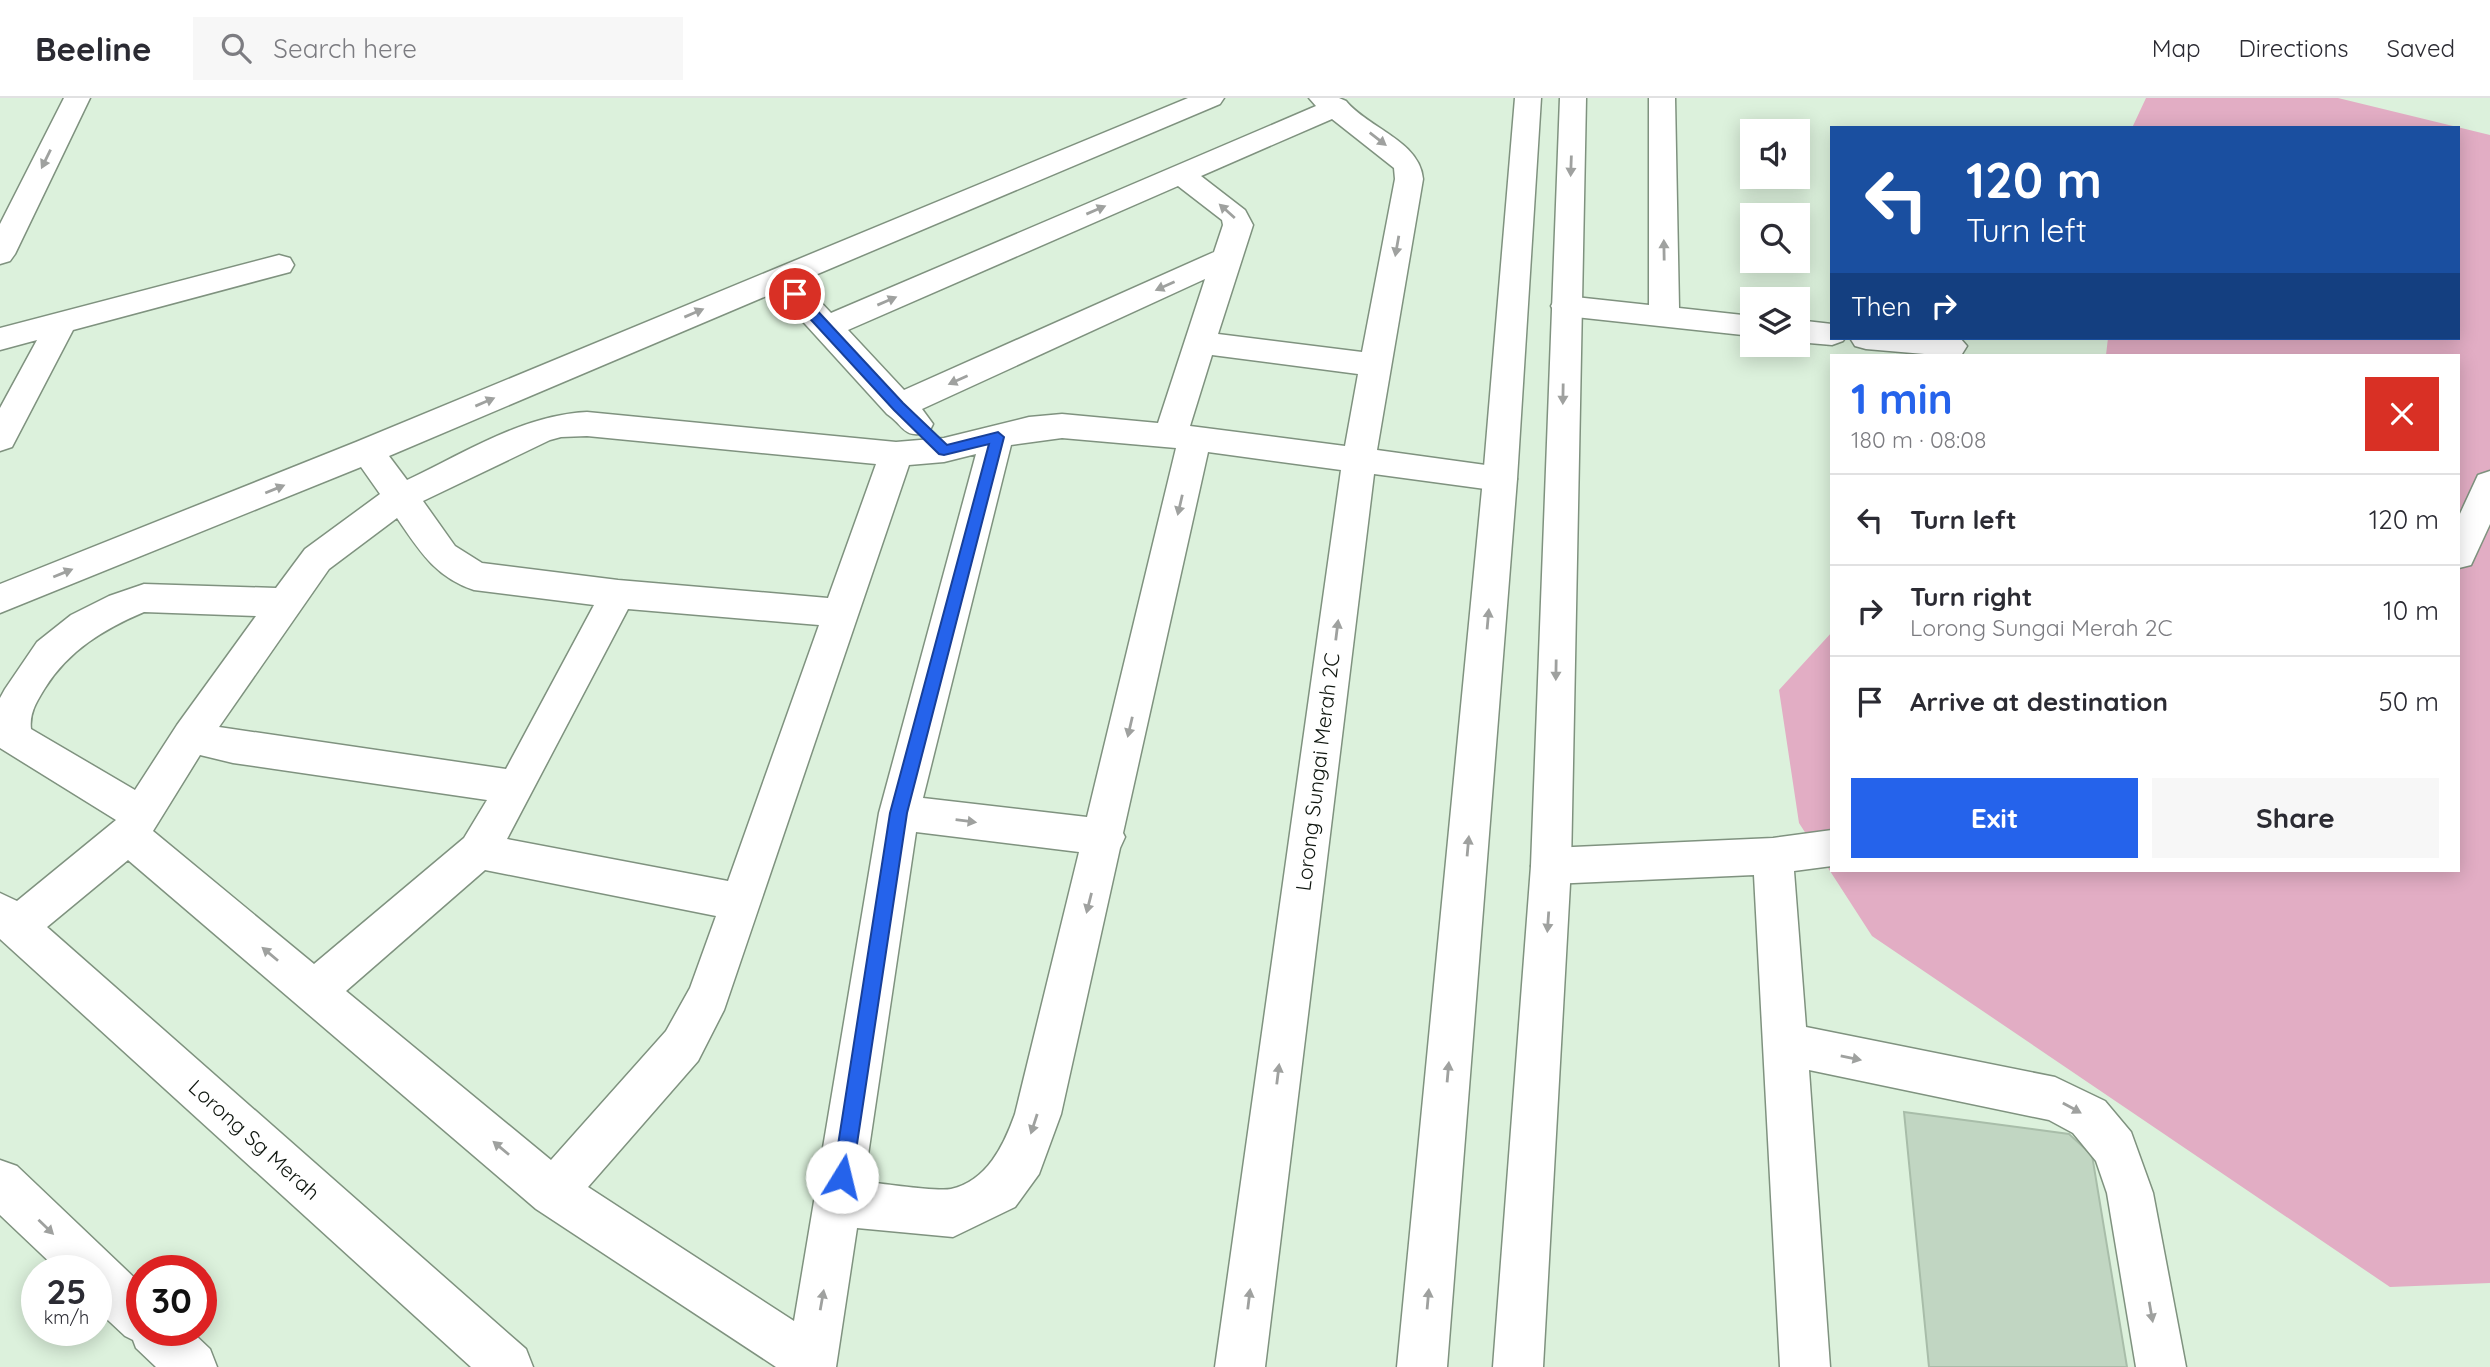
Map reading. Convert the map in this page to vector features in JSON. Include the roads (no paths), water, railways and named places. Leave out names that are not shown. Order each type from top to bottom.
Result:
[{"type":"street","points":[[0,254],[73,105],[102,98]]},
{"type":"street","points":[[0,599],[368,452],[1211,98]]},
{"type":"street","points":[[1422,1367],[1500,478],[1528,98]]},
{"type":"street","points":[[1518,1367],[1551,866],[1573,98]]},
{"type":"street","points":[[1662,98],[1664,318]]},
{"type":"street","points":[[824,328],[1181,174],[1329,102]]},
{"type":"street","name":"Lorong Sungai Merah 2C","points":[[1240,1367],[1359,460],[1409,179],[1408,166],[1399,156],[1329,102]]},
{"type":"street","points":[[839,1202],[953,1213],[998,1190],[1023,1158],[1038,1114],[1105,837],[1202,343],[1238,225],[1235,216],[1181,174]]},
{"type":"street","points":[[898,407],[1227,258]]},
{"type":"street","points":[[0,340],[279,265]]},
{"type":"street","points":[[780,277],[898,407],[944,450]]},
{"type":"street","points":[[1566,306],[1740,325]]},
{"type":"street","points":[[0,439],[61,324]]},
{"type":"street","points":[[1810,332],[1830,334]]},
{"type":"street","points":[[1887,340],[1951,346]]},
{"type":"street","points":[[1202,343],[1376,365]]},
{"type":"street","points":[[8,920],[134,825],[191,736],[317,559],[399,498],[538,432],[559,425],[587,424],[897,454],[944,450],[1029,429],[1062,426],[1183,437],[1500,478]]},
{"type":"street","points":[[285,603],[144,598],[128,602],[65,639],[40,664],[14,707],[9,727],[15,738],[134,825],[314,991],[553,1192],[811,1364],[839,1202],[899,813],[998,437]]},
{"type":"street","points":[[368,452],[443,556],[474,576],[618,594],[842,612]]},
{"type":"street","points":[[553,1192],[682,1046],[709,996],[897,454]]},
{"type":"street","points":[[2460,553],[2490,484]]},
{"type":"street","points":[[314,991],[478,851],[516,787],[618,594]]},
{"type":"street","points":[[191,736],[233,747],[516,787]]},
{"type":"street","points":[[899,813],[1105,837]]},
{"type":"street","points":[[1551,866],[1773,856],[1830,848]]},
{"type":"street","points":[[478,851],[740,902]]},
{"type":"street","points":[[1773,856],[1805,1367]]},
{"type":"street","name":"Lorong Sg Merah","points":[[8,920],[508,1367]]},
{"type":"street","points":[[1784,1044],[2055,1099],[2089,1117],[2115,1148],[2130,1193],[2161,1367]]},
{"type":"street","points":[[0,1183],[76,1255]]},
{"type":"street","points":[[112,1290],[126,1304]]},
{"type":"street","points":[[170,1346],[192,1367]]}]
